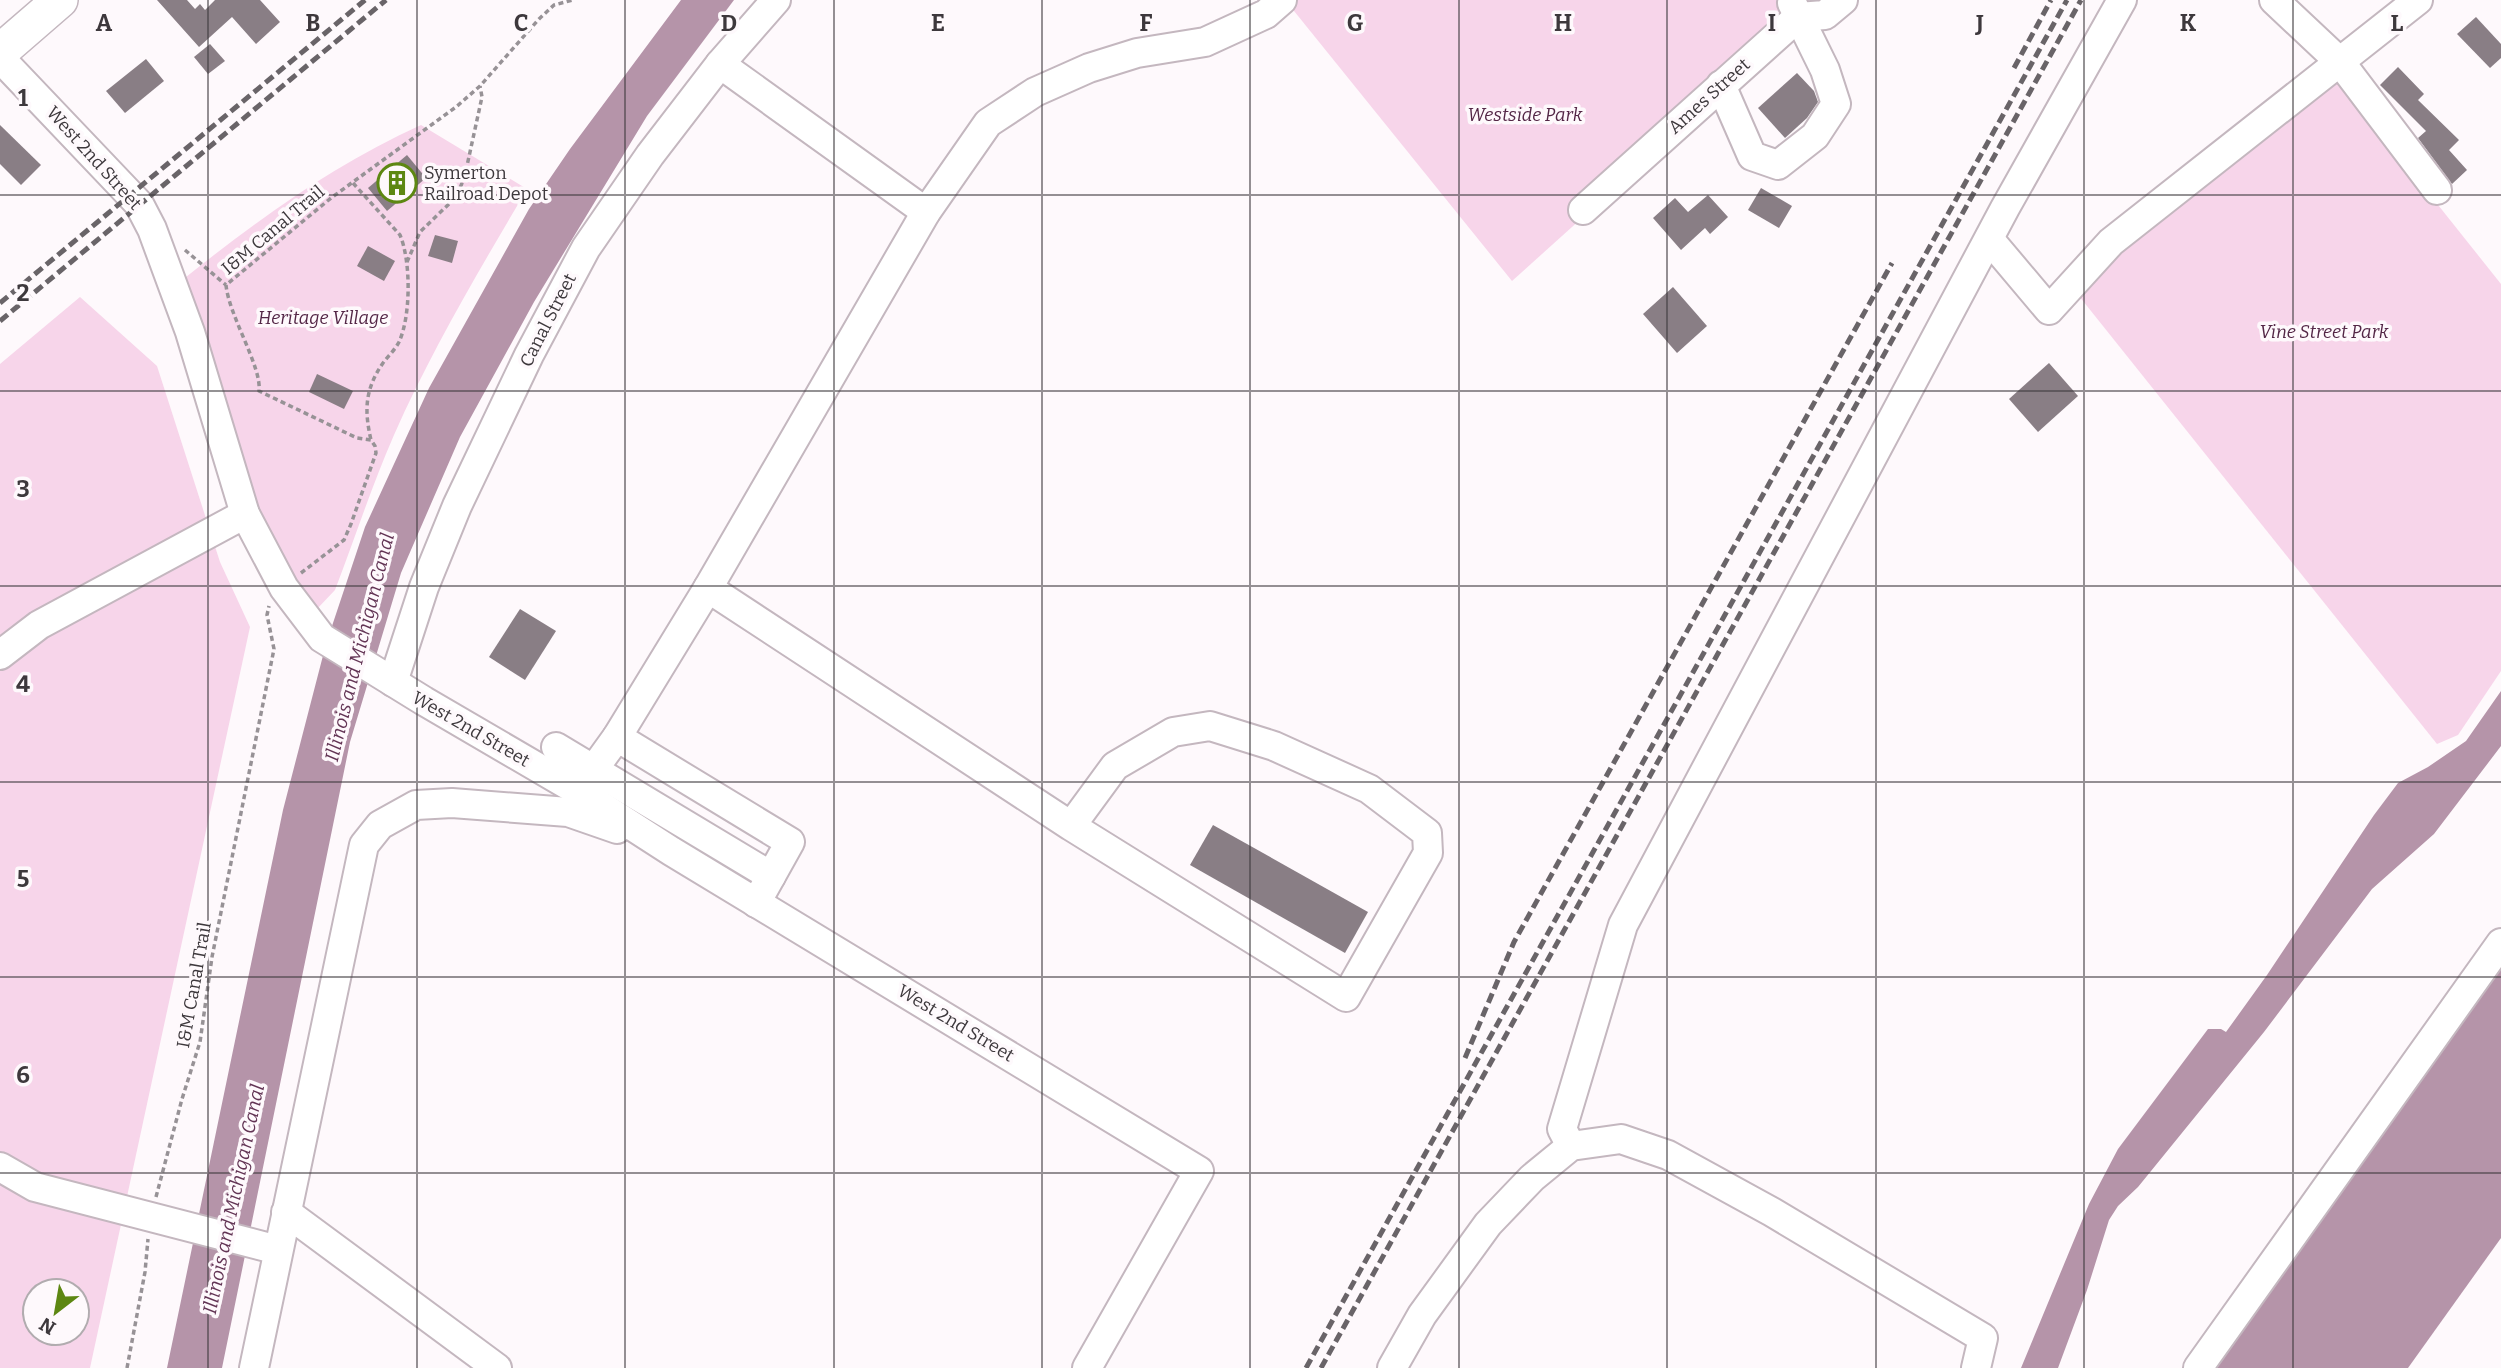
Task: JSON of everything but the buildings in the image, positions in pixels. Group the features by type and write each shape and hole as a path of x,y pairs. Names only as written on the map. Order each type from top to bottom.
{"main road":[{"path":"0,52 60,0"}],"street":[{"name":"Canal Street","path":"393,682 424,587 457,506 529,355 579,260 650,155 720,64 776,0"},
{"path":"586,780 617,737 708,588 926,212 988,123 1035,92 1089,68 1137,53 1205,42 1266,14 1282,0"},
{"name":"Ames Street","path":"1583,210 1721,85 1794,8 1825,15 1843,0"},
{"path":"1571,1146 1562,1129 1623,925 2005,208 2122,0"},
{"path":"2274,0 2341,62 2437,190"},
{"path":"1990,240 2049,310 2111,242 2417,0"},
{"path":"1721,85 1752,156 1778,165 1815,136 1836,104 1825,70 1794,8"},
{"name":"West 2nd Street","path":"0,58 139,204 152,229 190,332 245,513 284,587 322,638 393,682 586,780 671,851 1199,1171 1087,1368"},
{"path":"720,64 926,212"},
{"path":"0,655 39,625 245,513"},
{"path":"708,588 1071,826 1346,997 1428,853 1427,833 1369,789 1274,746 1210,726 1173,732 1115,766 1071,826"},
{"path":"617,737 790,842 756,903"},
{"path":"556,747 586,780 771,876"},
{"path":"254,1368 364,845 380,825 415,805 428,804 452,803 569,812 671,851"},
{"path":"2198,1368 2501,943"},
{"path":"1392,1368 1422,1315 1488,1224 1532,1178 1571,1146 1621,1139 1668,1155 1772,1212 1983,1338 1976,1368"},
{"path":"0,1167 35,1187 278,1250"},
{"path":"286,1212 496,1368"}],"path":[{"name":"I&M Canal Trail","path":"371,440 357,439 259,391 258,379 233,314 226,285 321,206 426,131 480,86 554,5 573,0"},
{"path":"406,265 419,232 459,191 482,97 480,86"},
{"path":"302,572 344,540 351,524 376,453 368,425 368,390 372,379 397,345 404,330 408,307 404,245 400,235 353,183"},
{"path":"184,250 226,285"},
{"name":"I&M Canal Trail","path":"127,1368 145,1272 150,1218 205,1017 212,957 274,649 267,615 270,605"}],"green space":[{"name":"Westside Park","path":"1297,0 1804,0 1812,11 1512,281 1290,6"},
{"name":"Vine Street Park","path":"2337,78 2501,284 2501,671 2458,735 2437,744 2075,291"},
{"name":"Heritage Village","path":"421,125 527,189 424,372 386,454 335,590 317,609 291,572 270,533 253,491 186,277 242,234 328,175"},
{"path":"80,297 157,366 220,562 250,627 90,1368 0,1368 0,364"}],"water":[{"name":"Illinois and Michigan Canal","path":"681,0 734,0 647,116 534,302 460,437 401,573 350,742 222,1368 167,1368 283,810 326,644 365,527 429,388 529,209 570,149"},
{"path":"2501,691 2501,746 2434,834 2372,889 2264,1032 2138,1187 2118,1206 2109,1220 2058,1368 2021,1368 2089,1204 2118,1149 2208,1029 2221,1029 2226,1032 2398,783 2428,767 2466,741"},
{"path":"2501,965 2501,1238 2408,1368 2213,1368"}],"railway":[{"path":"0,303 365,0"},
{"path":"0,321 386,0"},
{"path":"2014,68 2051,0"},
{"path":"1306,1368 2067,0"},
{"path":"1321,1368 2081,0"},
{"path":"1465,1058 1514,942 1892,263"}],"place":[{"name":"Symerton Railroad Depot","path":"397,183"}]}
